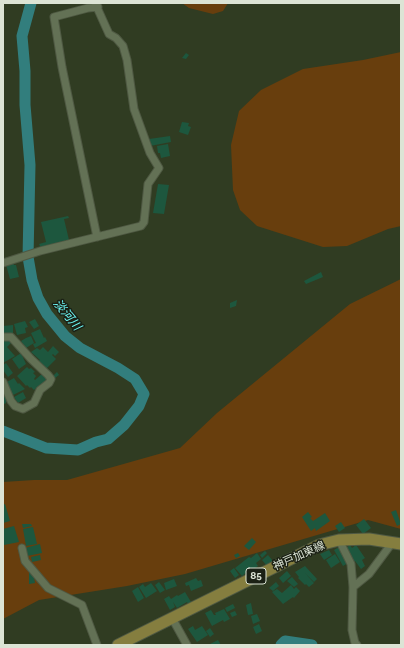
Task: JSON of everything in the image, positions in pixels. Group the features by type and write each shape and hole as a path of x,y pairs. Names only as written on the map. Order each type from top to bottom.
{"main road":[{"name":"神戸加東線","path":"118,645 313,548 339,540 369,540 397,544"}],"street":[{"path":"3,263 141,226 145,217 148,184 159,168 150,153 134,109 127,60 123,46 116,38 108,34 97,5 54,16 62,67 97,237"},
{"path":"3,337 11,337 31,359 48,374 51,379 49,383 40,390 34,403 23,409 15,406 11,401 3,382"},
{"path":"339,540 351,564 353,587 352,630 355,643 357,645"},
{"path":"353,587 369,574 397,544"},
{"path":"22,548 25,561 48,588 82,605 97,645"},
{"path":"172,618 187,645"}],"shaded area":[{"path":"182,3 228,3 223,11 213,14 189,8"},
{"path":"401,52 401,226 388,229 347,246 323,247 257,226 240,210 233,190 231,145 239,111 261,90 303,69 363,60"},
{"path":"401,279 401,529 368,520 185,574 127,586 39,600 3,619 3,482 67,480 180,448 217,413 350,304"}],"building":[{"path":"186,53 189,55 186,59 182,58"},
{"path":"182,122 189,123 188,126 191,127 188,135 179,132"},
{"path":"170,136 171,142 150,146 149,139"},
{"path":"168,144 170,156 161,158 160,153 158,153 157,146"},
{"path":"158,184 169,185 164,214 153,213"},
{"path":"68,216 69,218 64,219 69,240 41,248 39,244 46,242 41,222"},
{"path":"13,262 14,265 16,265 19,277 10,279 6,265"},
{"path":"321,272 323,277 306,284 304,281"},
{"path":"237,300 236,306 230,308 230,303"},
{"path":"35,319 39,326 34,329 29,322"},
{"path":"25,321 28,327 25,328 26,333 17,335 14,324"},
{"path":"13,325 13,333 3,334 3,326"},
{"path":"40,329 47,341 35,348 33,344 36,343 31,333"},
{"path":"31,336 34,343 26,348 21,341"},
{"path":"9,340 11,343 7,347 15,356 3,363 3,341"},
{"path":"53,346 59,352 55,356 53,354 52,355 56,359 46,369 38,361 40,360 31,352 37,348 40,350 43,347 48,352"},
{"path":"21,353 26,364 19,369 12,359"},
{"path":"6,363 13,373 8,377 3,370 3,365"},
{"path":"27,367 29,369 31,368 35,372 33,373 36,376 34,379 35,380 43,373 47,378 47,381 34,390 27,385 26,386 17,376"},
{"path":"57,372 59,375 55,378 53,376"},
{"path":"14,378 18,384 19,383 25,389 11,396 5,383"},
{"path":"3,390 7,401 5,404 3,403"},
{"path":"23,392 26,398 18,403 14,397"},
{"path":"5,504 10,521 3,523 3,505"},
{"path":"396,510 401,524 397,526 391,512"},
{"path":"308,512 313,521 325,513 330,521 316,531 315,528 311,531 302,517"},
{"path":"364,519 371,528 363,534 356,525"},
{"path":"341,522 345,528 339,532 335,526"},
{"path":"22,524 31,524 32,526 23,528"},
{"path":"14,526 19,542 4,545 3,529"},
{"path":"33,527 37,544 26,546 23,529"},
{"path":"252,538 256,542 249,550 244,546"},
{"path":"40,544 42,553 27,556 25,548"},
{"path":"350,545 352,548 356,545 365,558 362,560 365,566 361,569 355,561 353,562 345,549"},
{"path":"339,547 348,563 343,566 334,550"},
{"path":"329,550 332,555 324,560 320,554"},
{"path":"265,551 267,553 262,558 260,555"},
{"path":"238,553 240,556 236,558 234,555"},
{"path":"257,553 261,559 256,563 258,566 242,576 235,568 249,557 251,558"},
{"path":"335,554 340,562 331,568 326,560"},
{"path":"40,555 41,560 32,562 31,557"},
{"path":"268,555 273,561 267,566 262,560"},
{"path":"305,566 317,579 314,582 305,573 314,583 309,587 298,578 299,577 295,572"},
{"path":"234,568 239,575 235,578 230,571"},
{"path":"287,571 291,576 283,583 279,578"},
{"path":"29,572 33,572 35,583 29,584"},
{"path":"292,577 298,584 294,587 287,581"},
{"path":"196,578 198,581 201,580 203,586 191,591 189,585 186,586 185,583"},
{"path":"174,579 177,586 166,590 164,583"},
{"path":"159,582 165,590 160,593 155,585"},
{"path":"276,582 279,586 273,591 269,588"},
{"path":"151,583 157,591 146,598 139,587 143,584 145,587"},
{"path":"291,585 294,589 296,587 300,591 294,598 293,597 283,604 272,592 277,589 282,593"},
{"path":"138,587 144,598 138,602 132,591"},
{"path":"185,592 191,602 188,604 187,602 177,608 173,602 175,607 170,610 164,599 169,596 171,599"},
{"path":"251,603 253,614 248,615 246,605"},
{"path":"233,604 235,608 227,612 225,608"},
{"path":"224,609 230,619 224,622 223,620 212,626 205,613 211,610 214,615 216,615 215,613"},
{"path":"235,611 237,615 232,617 230,613"},
{"path":"257,614 260,621 253,624 251,616"},
{"path":"259,624 262,631 256,634 253,627"},
{"path":"193,626 195,630 202,626 208,635 197,642 188,629"},
{"path":"210,628 214,634 210,637 206,631"},
{"path":"218,640 221,645 208,645"}],"waterway":[{"name":"淡河川","path":"3,431 46,448 78,450 96,442 108,439 124,425 139,406 144,394 135,379 118,368 80,348 65,336 47,314 38,298 32,280 28,257 30,165 25,105 25,71 22,36 31,3"},
{"path":"281,645 285,641 312,645"}]}
